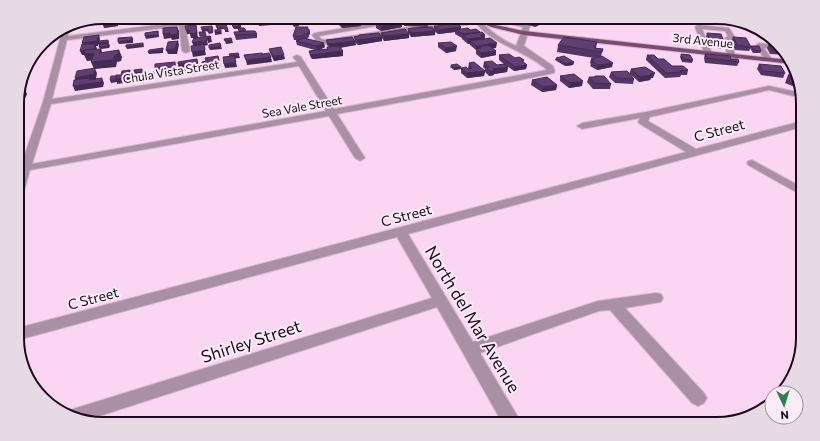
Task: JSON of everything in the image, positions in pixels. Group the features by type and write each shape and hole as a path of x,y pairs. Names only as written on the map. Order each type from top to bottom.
{"main road":[{"name":"3rd Avenue","path":"488,24 524,32 784,61"}],"street":[{"path":"64,38 182,24 186,51"},
{"path":"376,24 315,35 319,40 325,42 401,30 455,24 462,30"},
{"name":"Sea Vale Street","path":"26,168 538,75 551,71 550,68 525,52 512,47 483,29 479,24"},
{"path":"514,24 526,26 520,45 525,52"},
{"path":"708,53 698,27 727,29 732,37 726,39 731,56"},
{"path":"24,174 47,102 65,34"},
{"path":"755,37 768,60"},
{"path":"759,45 773,47"},
{"name":"Chula Vista Street","path":"47,102 298,60 331,112"},
{"path":"582,126 646,115 769,88 795,93"},
{"path":"331,112 360,158"},
{"path":"646,115 643,122 694,152"},
{"name":"C Street","path":"24,332 401,233 694,152 796,126"},
{"path":"752,163 796,187"},
{"name":"North del Mar Avenue","path":"401,233 509,417"},
{"path":"469,350 598,306 656,298"},
{"name":"Shirley Street","path":"82,414 440,301"},
{"path":"613,304 698,398"}],"building":[{"path":"226,24 228,30 225,30 224,27 217,28 216,25"},
{"path":"232,24 240,24 241,26 233,27"},
{"path":"378,24 395,24 381,26"},
{"path":"458,24 461,27 438,30 434,26 439,26 438,25"},
{"path":"196,25 197,33 190,34 189,30 186,30 185,26"},
{"path":"212,26 213,31 208,32 208,29 202,30 201,27"},
{"path":"177,27 178,34 163,34 163,28"},
{"path":"296,27 308,27 308,34 304,34 304,36 293,36"},
{"path":"432,27 435,31 411,33 408,29 412,28"},
{"path":"238,28 244,28 246,30 239,31"},
{"path":"468,28 470,30 476,29 480,32 464,34 455,30"},
{"path":"405,29 409,34 384,36 381,33"},
{"path":"215,30 221,30 221,32 215,32"},
{"path":"158,31 158,35 145,36 145,33"},
{"path":"255,31 257,34 235,35 234,32"},
{"path":"199,32 205,32 206,36 200,36"},
{"path":"482,32 485,35 480,35 483,37 468,39 463,35"},
{"path":"379,33 382,37 357,40 354,37 359,35"},
{"path":"707,33 721,34 725,44 710,43"},
{"path":"99,35 97,41 82,43 84,37"},
{"path":"210,36 211,38 207,38 207,41 192,42 194,38"},
{"path":"132,37 132,40 118,42 118,38"},
{"path":"352,37 355,41 329,44 326,40"},
{"path":"564,37 597,42 594,48 603,49 602,52 558,45"},
{"path":"733,37 746,38 751,47 737,45"},
{"path":"231,38 232,40 225,41 224,39"},
{"path":"304,38 324,43 316,46 296,41"},
{"path":"490,38 497,43 476,46 470,41"},
{"path":"108,40 108,42 99,43 99,41"},
{"path":"178,41 175,49 166,50 168,42"},
{"path":"451,42 457,46 446,48 438,43"},
{"path":"143,43 143,45 126,47 126,45"},
{"path":"220,43 221,46 209,48 209,45"},
{"path":"82,44 95,44 94,49 80,51"},
{"path":"100,44 109,44 108,46 99,47"},
{"path":"204,44 205,50 192,52 191,46"},
{"path":"769,44 776,50 772,50"},
{"path":"489,45 496,51 481,53 476,49 481,48 478,47"},
{"path":"339,46 343,51 311,55 309,51 328,49 327,47"},
{"path":"751,46 759,46 761,51 754,50"},
{"path":"281,47 284,55 273,56 269,49"},
{"path":"163,48 163,50 148,52 149,50"},
{"path":"101,49 99,53 119,50 118,54 115,55 113,60 91,62 94,53 84,54 86,50"},
{"path":"238,53 239,55 230,56 229,54"},
{"path":"269,53 271,57 246,60 244,55"},
{"path":"509,54 515,58 519,57 524,60 521,60 527,65 515,67 499,55"},
{"path":"681,54 690,55 693,60 683,59"},
{"path":"705,54 730,56 731,59 738,59 739,62 707,58"},
{"path":"647,55 654,55 658,59 664,59 672,66 683,66 688,70 666,73"},
{"path":"218,56 220,64 203,67 202,62 206,61 205,58"},
{"path":"234,56 236,62 224,64 223,57"},
{"path":"564,56 574,62 566,64 556,58"},
{"path":"602,56 613,63 598,65 591,61 594,61 591,59"},
{"path":"197,59 198,68 185,70 184,63 178,64 178,62"},
{"path":"492,61 497,65 504,64 508,67 493,69 495,71 490,71 485,67 489,67 484,62"},
{"path":"175,62 175,70 163,72 163,67 155,68 155,64"},
{"path":"474,62 485,71 467,73 461,68 472,68 469,63"},
{"path":"457,64 461,67 454,68 451,65"},
{"path":"759,64 781,66 785,73 763,71"},
{"path":"645,67 655,73 640,77 631,69"},
{"path":"95,68 94,74 75,78 77,71"},
{"path":"142,69 142,72 134,73 134,70"},
{"path":"130,70 129,77 116,79 116,75 121,75 122,71"},
{"path":"627,71 634,79 616,78 611,72"},
{"path":"154,72 152,77 140,78 141,74"},
{"path":"574,74 583,81 570,83 560,76"},
{"path":"111,76 116,76 116,80 110,80"},
{"path":"604,76 611,84 594,83 589,77"},
{"path":"547,77 557,85 543,87 532,80"},
{"path":"90,78 89,80 102,78 101,82 73,86 74,80"}]}
